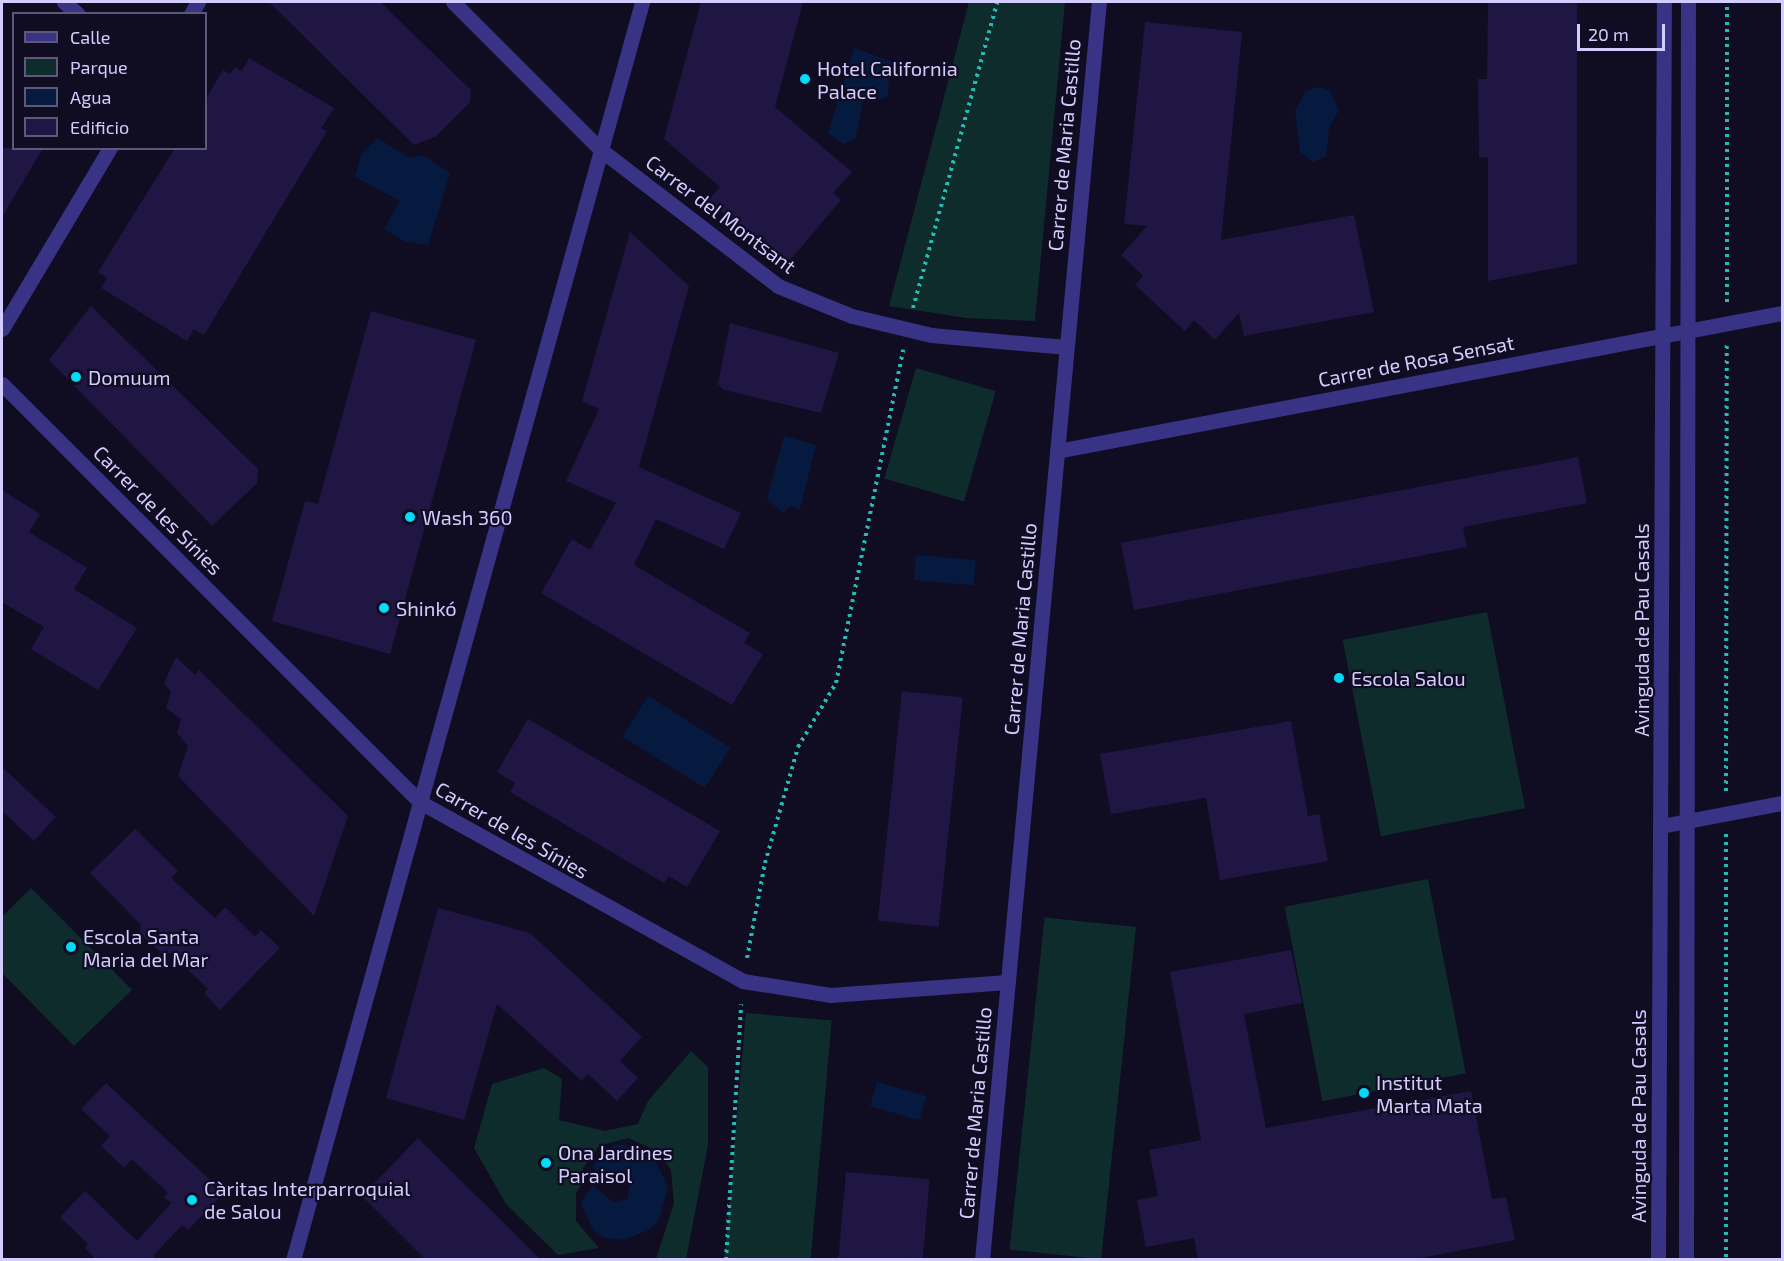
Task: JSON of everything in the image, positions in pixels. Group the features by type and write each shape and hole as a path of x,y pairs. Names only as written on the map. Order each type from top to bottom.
{"street":[{"path":"64,2 76,12"},
{"name":"Carrer del Montsant","path":"453,2 601,150 778,286 852,316 907,329 1066,348"},
{"path":"293,1260 642,2"},
{"name":"Carrer de Maria Castillo","path":"982,1260 1099,2"},
{"name":"Avinguda de Pau Casals","path":"1658,1260 1664,2"},
{"path":"1686,1260 1688,2"},
{"path":"2,329 109,150"},
{"name":"Carrer de Rosa Sensat","path":"1057,451 1782,313"},
{"name":"Carrer de les Sínies","path":"2,384 420,802 743,981 830,995 1008,981"},
{"path":"1661,826 1782,803"}],"path":[{"path":"726,1260 734,1072 743,981 765,863 798,747 836,683 907,329 997,2"},
{"path":"1726,1260 1727,2"}],"green space":[{"path":"969,2 1065,2 1035,321 966,318 889,306"},
{"path":"916,368 996,391 964,501 884,479"},
{"path":"1487,612 1525,808 1381,836 1343,640"},
{"path":"1428,879 1466,1073 1322,1101 1285,907"},
{"path":"31,888 132,990 74,1046 2,973 2,917"},
{"path":"1045,917 1136,927 1101,1259 1010,1250"},
{"path":"746,1013 832,1020 811,1260 725,1258"},
{"path":"691,1051 708,1067 708,1145 686,1259 656,1259 674,1203 671,1170 657,1151 628,1138 599,1146 583,1168 584,1180 576,1193 576,1221 599,1248 558,1255 506,1204 474,1148 492,1084 544,1068 562,1079 559,1120 605,1131 638,1124 648,1101"}],"water":[{"path":"854,48 896,63 889,75 888,96 874,102 864,97 855,139 843,144 828,133"},
{"path":"1319,87 1330,91 1339,110 1329,128 1326,157 1313,162 1300,152 1295,111 1306,91"},
{"path":"378,138 409,158 423,155 450,173 428,245 404,241 384,229 400,201 355,177 361,154"},
{"path":"784,436 816,445 800,509 791,506 783,513 767,499"},
{"path":"916,555 976,560 974,585 914,580"},
{"path":"648,696 730,747 705,788 623,737"},
{"path":"877,1082 926,1096 919,1120 870,1106"},
{"path":"615,1144 640,1147 654,1158 668,1187 659,1219 649,1230 623,1240 603,1237 593,1229 581,1204 592,1185 613,1202 627,1199 629,1186 592,1168 600,1154"}],"building":[{"path":"269,2 380,2 471,90 470,102 435,137 414,145"},
{"name":"Hotel California Palace","path":"701,2 803,2 775,107 852,172 833,193 841,200 785,266 708,200 720,187 664,139"},
{"path":"1488,2 1577,2 1577,264 1488,281 1488,157 1479,158 1478,79 1487,79"},
{"path":"1145,22 1242,32 1221,240 1354,215 1374,312 1244,336 1239,313 1215,340 1194,320 1185,331 1135,285 1143,276 1121,255 1147,226 1124,224"},
{"path":"249,58 334,108 321,128 327,131 204,335 194,329 187,341 101,288 107,278 98,272 174,150 207,150 207,97 223,70 230,74 235,67 242,71"},
{"path":"2,148 42,150 2,217"},
{"path":"630,232 689,286 639,467 741,513 724,549 656,519 634,565 750,633 744,643 763,654 732,705 541,593 572,539 590,550 616,503 566,481 599,409 582,401"},
{"path":"91,306 258,469 257,483 212,526 49,360"},
{"path":"371,311 476,340 390,654 272,621 305,501 318,504"},
{"path":"730,323 839,353 821,413 724,390 718,384"},
{"path":"1578,457 1587,503 1463,527 1467,547 1134,610 1121,543"},
{"path":"2,490 40,514 29,532 87,568 74,589 137,628 98,690 31,649 44,627 2,602"},
{"path":"176,657 195,675 199,670 348,816 314,916 178,776 188,746 177,733 181,719 166,708 171,692 164,683"},
{"path":"902,691 963,697 939,927 878,921"},
{"path":"528,719 720,831 687,887 669,876 664,883 510,792 515,783 497,772"},
{"path":"1291,721 1308,816 1319,814 1328,861 1220,880 1206,798 1111,814 1100,754"},
{"path":"2,767 56,817 34,841 2,811"},
{"path":"135,829 178,871 171,878 215,918 225,907 255,937 261,930 280,948 220,1010 204,993 208,989 171,953 163,955 140,933 141,925 90,873"},
{"path":"438,908 530,933 642,1037 620,1061 638,1078 617,1101 588,1074 582,1081 497,1004 464,1120 386,1098"},
{"path":"1291,950 1302,1003 1244,1014 1266,1128 1471,1091 1492,1199 1506,1197 1515,1240 1410,1260 1198,1260 1194,1238 1146,1247 1137,1200 1158,1196 1149,1150 1201,1140 1170,972"},
{"path":"106,1083 224,1193 188,1230 182,1225 153,1256 157,1260 96,1260 85,1248 88,1244 60,1217 85,1191 137,1241 171,1203 164,1197 168,1193 132,1159 124,1168 101,1146 110,1136 81,1109"},
{"path":"418,1138 541,1260 426,1260 362,1196"},
{"path":"846,1172 930,1179 923,1260 838,1260"}],"place":[{"name":"Hotel California Palace","path":"805,79"},
{"name":"Domuum","path":"76,377"},
{"name":"Wash 360","path":"410,517"},
{"name":"Shinkó","path":"384,608"},
{"name":"Escola Salou","path":"1339,678"},
{"name":"Escola Santa Maria del Mar","path":"71,947"},
{"name":"Institut Marta Mata","path":"1364,1093"},
{"name":"Ona Jardines Paraisol","path":"546,1163"},
{"name":"Càritas Interparroquial de Salou","path":"192,1200"}]}
